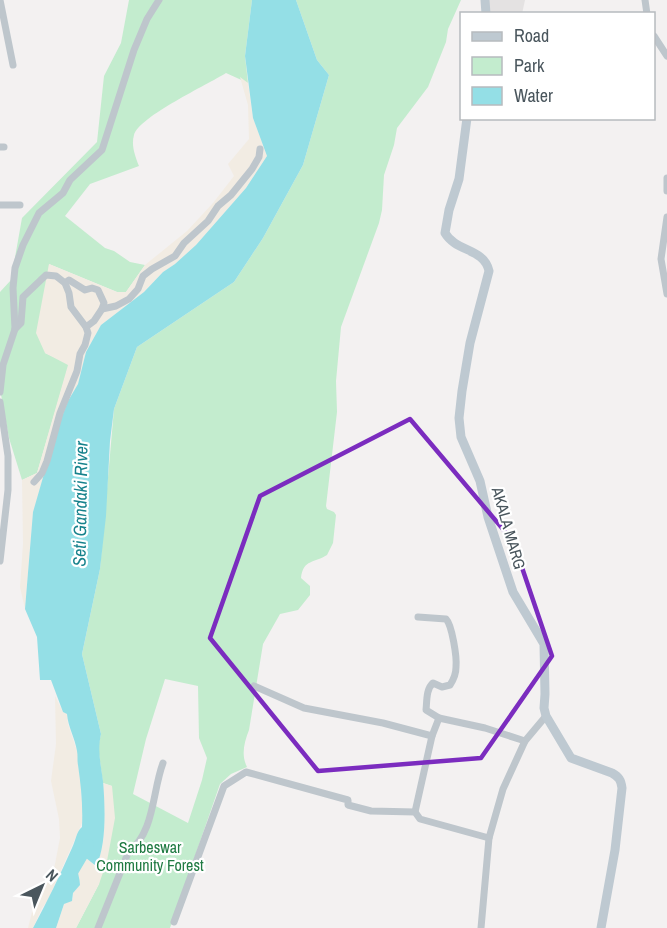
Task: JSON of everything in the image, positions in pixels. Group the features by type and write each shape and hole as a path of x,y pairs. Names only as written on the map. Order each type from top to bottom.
{"main road":[{"name":"AKALA MARG","path":"466,120 459,179 449,210 445,233 453,243 482,258 489,271 470,343 459,426 461,437 480,482 488,517 509,582 517,601 538,631 544,644 546,716"},
{"path":"546,716 571,758 612,773 621,781 615,850 601,928"}],"street":[{"path":"0,0 13,64"},
{"path":"0,392 3,365 15,329 13,288 15,268 23,244 39,213 63,193 70,180 102,150 134,50 147,19 159,0"},
{"path":"655,38 667,56"},
{"path":"102,309 116,306 129,299 138,289 143,276 176,256 184,243 208,221 218,206 231,195 252,169 259,157 260,149"},
{"path":"667,178 667,191"},
{"path":"0,205 20,205"},
{"path":"667,217 661,259 667,294"},
{"path":"15,329 21,323 23,297 46,275 56,276 65,283 71,307 88,333 80,354 77,371 60,413 47,461 42,473 34,482"},
{"path":"65,283 69,280 85,290 92,288 98,290 104,303 94,321 86,327"},
{"path":"0,402 8,456 8,490 0,561"},
{"path":"418,617 446,619 451,629 456,660 454,678 450,685 442,687 433,683 429,687 426,710 439,718 485,728 525,741"},
{"path":"254,686 304,708 383,723 432,736"},
{"path":"481,928 489,838 503,789 525,741 546,716"},
{"path":"439,718 432,736 415,812 420,819 489,838"},
{"path":"98,928 128,853 135,848 148,823 163,763"},
{"path":"174,922 224,786 246,772 348,800 348,805 372,811 415,812"}],"highlighted area":[{"path":"410,419 513,541 552,656 481,758 318,771 210,638 260,496"}],"shaded area":[{"path":"487,0 525,0 522,12 487,12"}],"green space":[{"path":"129,0 252,0 245,56 248,83 226,73 148,119 139,127 133,139 139,166 90,184 65,216 105,248 130,262 145,265 126,292 117,292 49,264 45,353 69,364 37,473 22,480 9,438 0,389 0,292 11,280 22,218 97,142 104,76 121,43"},
{"name":"Sarbeswar Community Forest","path":"296,0 461,0 448,29 446,42 428,87 397,128 384,175 379,223 341,327 336,381 337,412 326,506 336,515 333,543 327,555 307,564 302,572 301,578 310,586 310,595 298,610 280,614 263,644 244,749 247,767 231,774 220,784 170,928 76,928 99,884 112,786 103,783 98,747 101,734 82,654 100,569 114,409 137,347 234,282 263,238 303,165 329,75 317,60","holes":["165,679 198,686 199,738 207,758 188,823 133,794 146,739"]}],"sand":[{"path":"240,77 248,83 253,118 267,156 246,188 196,245 163,272 144,292 101,325 86,352 78,384 68,401 33,512 25,609 20,587 23,544 22,480 37,473 68,365 45,353 36,333 49,264 117,292 126,292 145,265 187,231 234,176 228,164 249,139 248,105"},
{"path":"55,696 63,712 67,714 78,754 82,783 81,796 84,805 82,823 48,900 33,928 28,928 33,908 54,869 60,838 59,819 51,781 56,744"},
{"path":"103,783 112,786 115,818 107,861 99,884 76,928 56,928 64,904 73,899 73,893 80,885 77,865 82,859 87,858 95,866 102,849 104,838"}],"water":[{"path":"252,0 296,0 317,60 329,75 303,165 263,238 234,282 137,347 114,409 100,569 82,654 101,734 99,752 105,813 104,836 100,858 96,866 86,858 78,862 80,885 73,893 72,901 64,904 56,928 33,928 82,827 82,796 76,746 67,714 63,712 51,680 40,680 37,637 25,609 33,512 57,429 68,401 78,384 86,352 101,325 144,292 163,272 196,245 246,188 267,156 253,118 245,56"}],"waterway":[{"name":"Seti Gandaki River","path":"68,879 88,845"}]}
